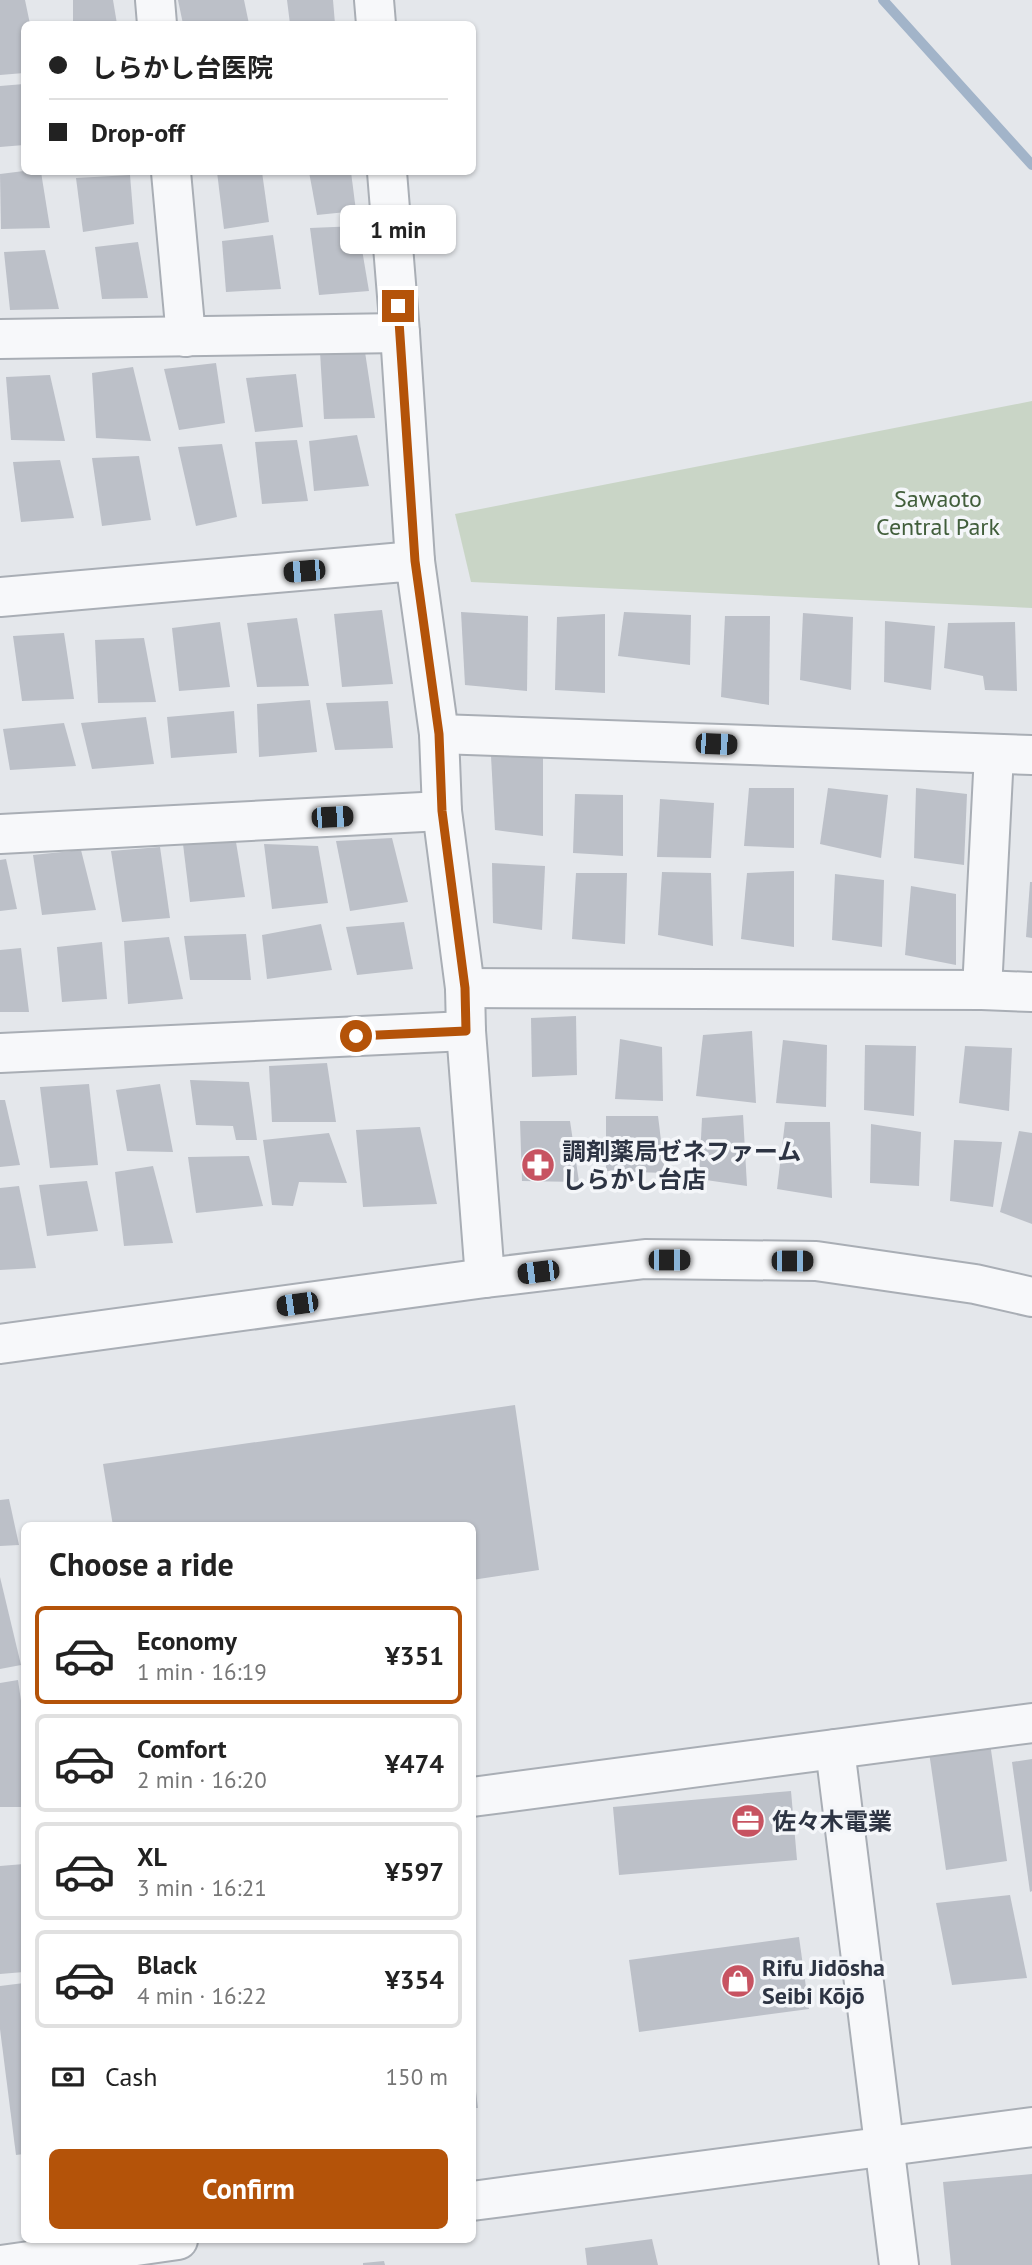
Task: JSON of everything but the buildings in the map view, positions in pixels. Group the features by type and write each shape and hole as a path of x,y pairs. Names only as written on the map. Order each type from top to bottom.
{"street":[{"path":"155,0 157,21"},
{"path":"374,0 376,21"},
{"path":"171,175 187,337"},
{"path":"387,175 415,561 439,734 442,811 465,988 485,1278"},
{"path":"0,339 400,333"},
{"path":"0,597 415,561"},
{"path":"439,734 1032,755"},
{"path":"982,990 994,754"},
{"path":"0,834 442,811"},
{"path":"465,988 1032,992"},
{"path":"0,1053 466,1031"},
{"path":"0,1344 645,1259 816,1261 975,1284 1032,1297"},
{"path":"476,1796 1032,1723"},
{"path":"835,1749 898,2265"},
{"path":"476,2200 1032,2127"},
{"path":"2,2265 167,2247"}],"green space":[{"name":"Sawaoto Central Park","path":"1032,401 1032,608 471,582 455,514"}],"waterway":[{"path":"883,0 1032,165"}],"place":[{"name":"調剤薬局ゼネファーム しらかし台店","path":"538,1165"},
{"name":"佐々木電業","path":"748,1821"},
{"name":"Rifu Jidōsha Seibi Kōjō","path":"738,1981"}],"route":[{"path":"356,1036 466,1031 465,988 442,811 439,734 415,561 398,306"}]}
